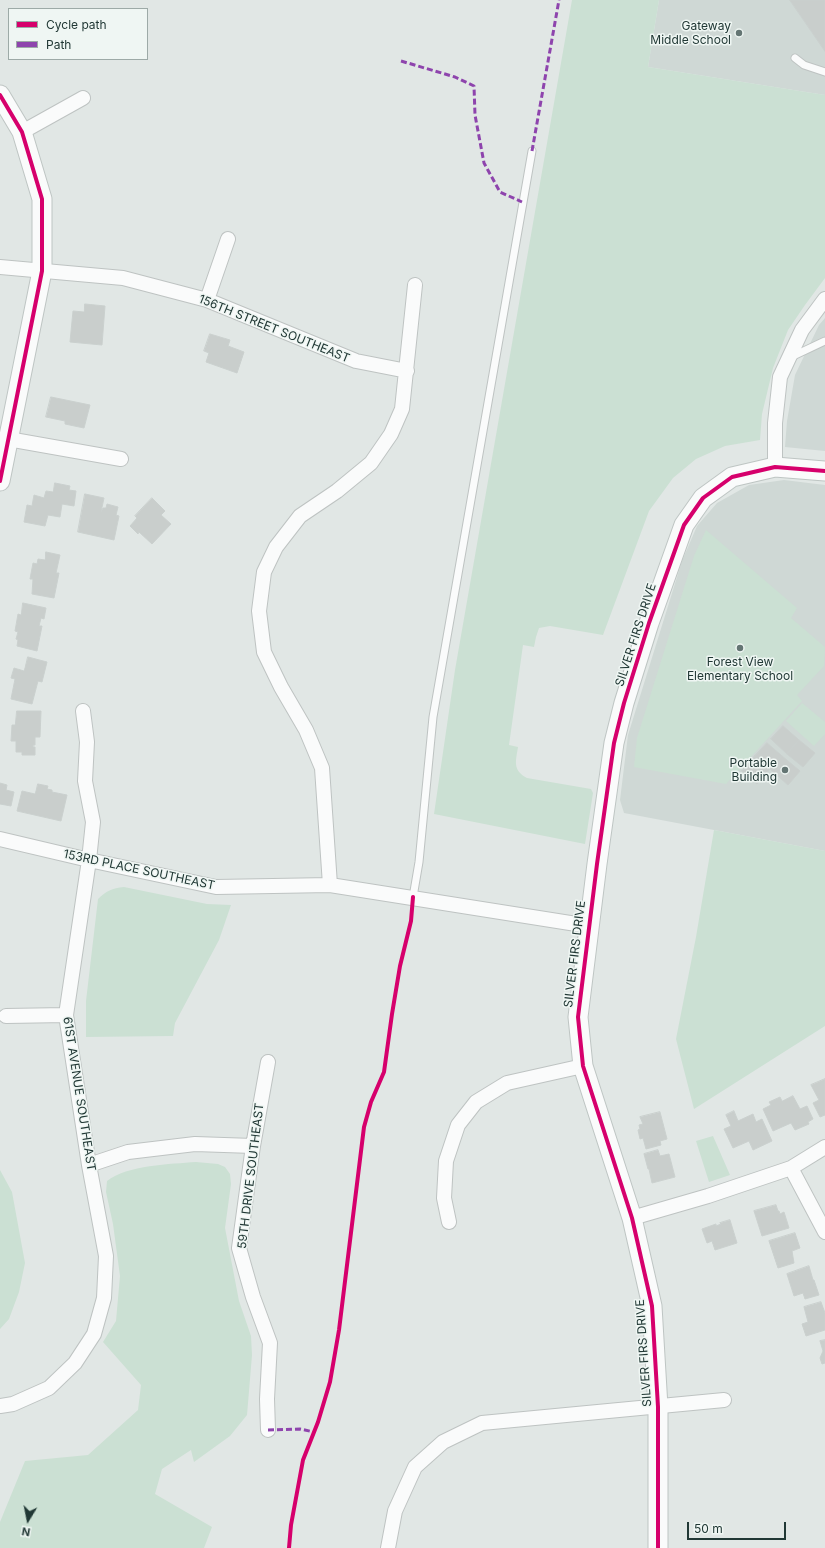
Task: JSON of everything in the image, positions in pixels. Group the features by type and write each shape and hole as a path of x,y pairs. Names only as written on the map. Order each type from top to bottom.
{"street":[{"path":"0,95 22,132 42,199 42,270 0,481"},
{"path":"22,132 83,98"},
{"path":"207,300 228,239"},
{"name":"156TH STREET SOUTHEAST","path":"0,267 123,278 207,300 356,361 407,372"},
{"path":"330,885 322,768 306,730 281,687 264,652 259,612 264,572 276,547 300,516 337,491 371,462 391,434 402,409 415,285"},
{"path":"825,299 802,330 780,377 775,422 775,467 825,471"},
{"path":"8,439 121,459"},
{"name":"SILVER FIRS DRIVE","path":"658,1548 658,1407 652,1306 632,1218 582,1066 578,1017 614,743 624,703 647,630 684,525 703,498 732,478 775,467"},
{"name":"61ST AVENUE SOUTHEAST","path":"0,1406 13,1404 49,1388 75,1363 94,1334 104,1298 106,1256 89,1164 66,1015 89,860 93,822 85,781 87,742 83,711"},
{"name":"153RD PLACE SOUTHEAST","path":"0,839 216,887 330,885 589,926"},
{"path":"6,1016 66,1015"},
{"name":"59TH DRIVE SOUTHEAST","path":"268,1062 253,1146 239,1248 253,1297 270,1342 267,1399 268,1430"},
{"path":"449,1222 444,1198 446,1161 458,1125 476,1102 507,1083 582,1066"},
{"path":"89,1164 128,1152 195,1144 253,1146"},
{"path":"632,1218 708,1196 791,1168 825,1147"},
{"path":"791,1168 825,1232"},
{"path":"388,1548 395,1511 415,1467 443,1442 482,1423 724,1400"}],"lane":[{"path":"795,58 804,65 825,72"},
{"path":"413,897 419,862 433,717 532,151"},
{"path":"789,357 825,341"}],"shaded area":[{"name":"Gateway Middle School","path":"659,0 825,0 825,95 648,67"},
{"path":"825,318 825,451 785,447 787,421 795,375 819,325"},
{"name":"Forest View Elementary School","path":"784,480 825,485 825,851 624,813 620,800 628,735 682,561 697,526 717,503 749,485"}],"green space":[{"path":"572,0 659,0 648,67 825,95 825,278 788,330 773,368 762,414 760,440 725,446 696,459 673,478 649,511 603,635 550,626 539,628 534,647 523,645 509,745 518,747 516,765 519,772 527,778 591,789 593,793 585,844 434,814 455,670"},
{"path":"706,530 797,608 791,618 825,647 824,666 797,695 802,701 726,784 634,767 637,738 694,556"},
{"path":"802,703 825,722 825,734 814,746 786,721"},
{"path":"714,830 825,851 825,1026 694,1109 676,1039 696,937"},
{"path":"124,887 207,904 231,905 219,940 175,1023 173,1036 86,1037 86,1001 98,899 110,890"},
{"path":"713,1136 730,1175 709,1182 696,1141"},
{"path":"196,1162 218,1164 225,1167 230,1174 231,1184 225,1228 239,1301 251,1336 252,1355 247,1415 230,1436 194,1462 191,1450 162,1469 155,1494 212,1527 204,1548 0,1548 0,1522 25,1461 88,1455 138,1410 141,1385 103,1342 116,1321 120,1276 113,1224 106,1192 107,1181 137,1168"},
{"path":"0,1170 12,1192 25,1263 19,1292 9,1319 0,1329"}],"building":[{"path":"790,0 825,0 825,51"},
{"path":"85,304 105,306 102,345 70,342 73,311 84,312"},
{"path":"210,334 230,340 228,346 244,352 237,373 206,362 209,353 204,351"},
{"path":"51,397 90,405 84,428 65,424 65,421 46,417"},
{"path":"55,483 70,486 69,490 76,491 74,506 62,504 60,517 48,515 45,526 24,522 27,505 32,506 34,495 44,498 46,491 53,492"},
{"path":"85,494 104,498 101,512 103,508 106,508 107,504 118,507 116,515 119,516 114,540 78,532"},
{"path":"152,498 165,511 161,515 171,524 152,544 130,526 137,518 135,516"},
{"path":"46,552 60,555 56,573 59,573 54,598 32,594 33,579 30,579 33,563 37,564 38,559 45,560"},
{"path":"23,603 46,608 44,619 41,618 39,626 42,626 37,651 17,646 18,640 16,639 18,632 15,631 18,614 21,615"},
{"path":"28,657 47,662 42,682 38,681 32,704 11,699 15,679 11,678 14,668 24,671"},
{"path":"17,711 41,711 40,737 35,737 35,745 33,745 33,747 35,747 35,755 22,755 22,752 16,752 16,741 11,741 12,725 15,725"},
{"name":"Portable Building","path":"783,726 799,740 787,754 771,739"},
{"name":"Portable Building","path":"799,740 815,753 803,767 787,754"},
{"name":"Portable Building","path":"767,743 782,756 770,769 755,756"},
{"name":"Portable Building","path":"755,756 770,769 757,784 742,771"},
{"name":"Portable Building","path":"782,756 800,771 788,785 770,769"},
{"path":"0,783 7,785 6,790 14,792 11,806 0,804"},
{"path":"38,784 48,786 47,789 52,790 52,792 67,795 61,821 17,811 22,791 35,794"},
{"path":"825,1079 825,1115 820,1117 813,1103 819,1100 811,1085"},
{"path":"793,1096 800,1109 807,1106 813,1119 808,1122 809,1124 795,1130 791,1123 773,1131 763,1109 771,1105 769,1102 780,1097 782,1101"},
{"path":"734,1111 738,1121 753,1114 756,1122 762,1119 772,1141 753,1150 749,1141 733,1148 724,1129 731,1126 726,1115"},
{"path":"660,1112 667,1139 660,1141 661,1145 646,1149 643,1138 640,1139 638,1130 640,1129 639,1125 643,1124 640,1117"},
{"path":"658,1150 660,1156 669,1154 675,1177 652,1183 644,1154"},
{"path":"776,1205 780,1214 784,1212 789,1228 762,1236 754,1211"},
{"path":"730,1220 737,1243 715,1250 712,1241 707,1243 702,1229 716,1224 716,1226"},
{"path":"795,1233 800,1248 792,1251 794,1263 778,1268 769,1241"},
{"path":"809,1266 819,1295 805,1299 803,1293 794,1296 787,1274"},
{"path":"821,1302 825,1313 825,1330 806,1336 802,1324 808,1322 804,1307"},
{"path":"825,1340 825,1363 822,1364 820,1358 823,1351 820,1341"}],"marked path":[{"path":"532,151 559,0"},
{"path":"401,61 455,77 474,86 475,115 484,163 500,192 522,202"},
{"path":"268,1430 300,1429 314,1432"}],"cycle path":[{"path":"0,95 22,132 42,199 42,271 0,481"},
{"path":"658,1548 658,1407 652,1306 632,1218 583,1066 578,1017 614,743 624,703 649,623 684,525 703,498 732,477 775,467 825,471"},
{"path":"289,1548 291,1525 303,1460 318,1422 330,1382 339,1330 364,1127 371,1102 384,1072 400,966 411,921 413,897"}],"place":[{"name":"Gateway Middle School","path":"739,33"},
{"name":"Forest View Elementary School","path":"740,648"},
{"name":"Portable Building","path":"785,770"}]}
